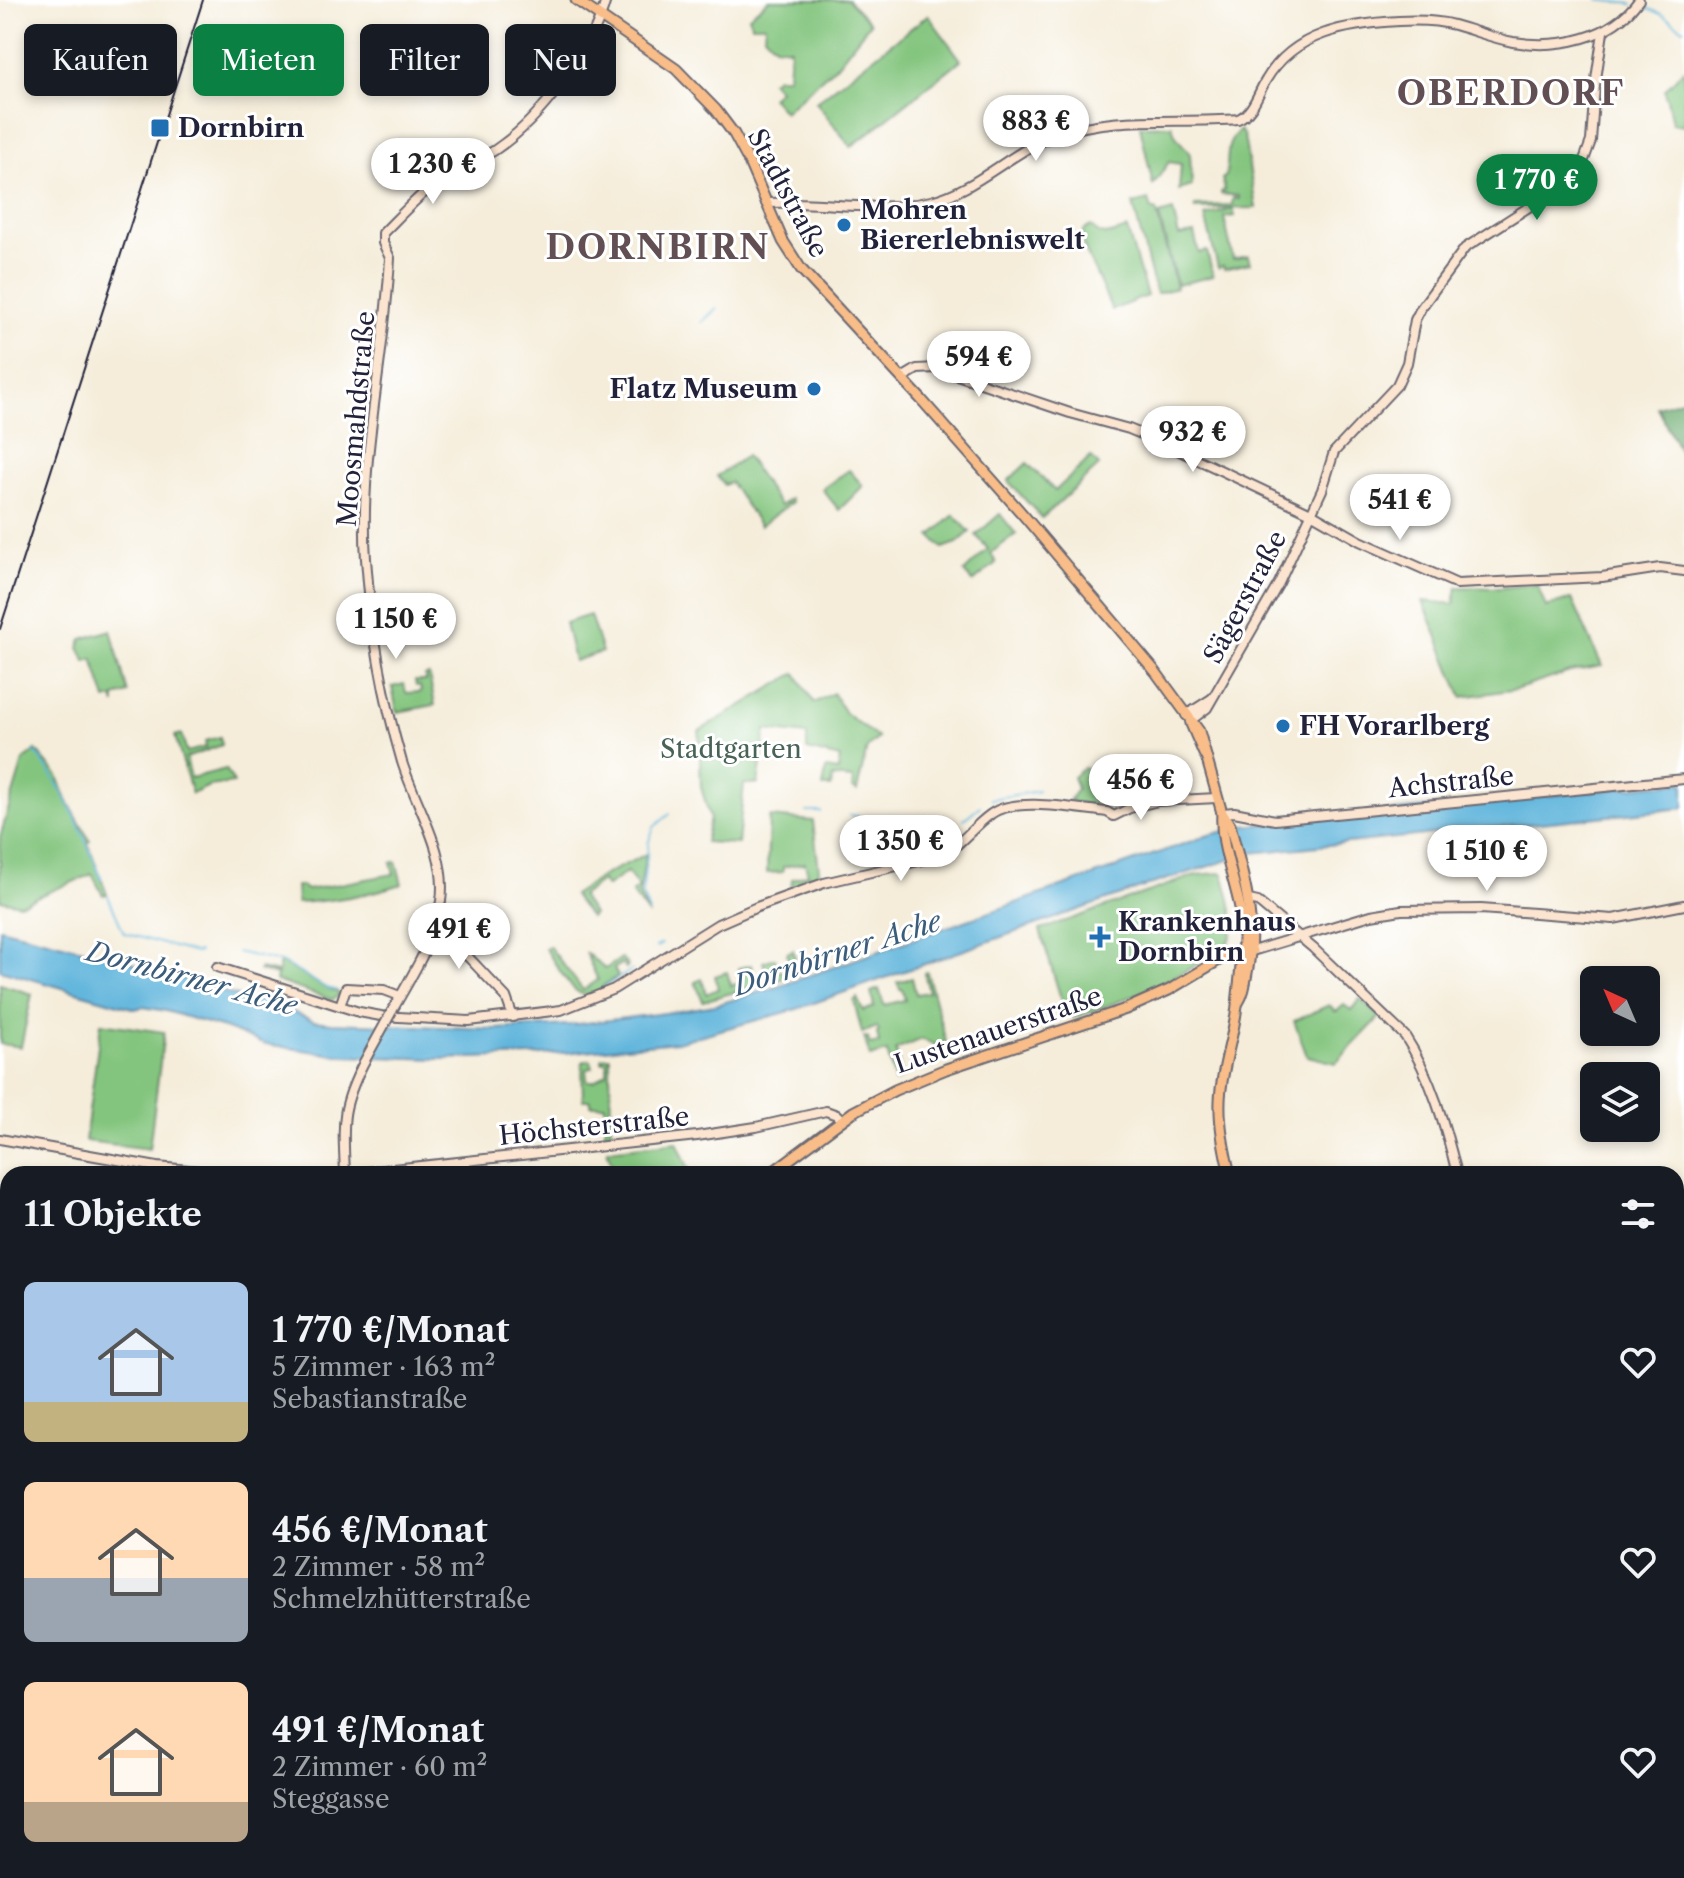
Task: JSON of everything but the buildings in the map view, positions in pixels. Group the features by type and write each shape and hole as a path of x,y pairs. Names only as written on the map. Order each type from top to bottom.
{"main road":[{"name":"Stadtstraße","path":"576,0 676,69 705,97 734,134 756,176 787,250 801,269 904,380 1114,622 1188,718 1208,762 1235,863"},
{"path":"1228,1166 1221,1127 1220,1098 1225,1057 1238,1003 1243,995 1249,900 1235,863"},
{"path":"1235,863 1245,954 1236,994 1238,1003"},
{"name":"Lustenauerstraße","path":"781,1166 842,1120 907,1084 1126,1009 1169,990 1231,953 1245,954"}],"street":[{"path":"600,17 606,0"},
{"path":"766,203 862,208 917,204 961,190 1043,140 1070,131 1110,123 1243,117 1276,64 1290,50 1317,35 1345,27 1397,21 1432,21 1531,44 1578,39 1603,32 1619,23 1636,4"},
{"name":"Moosmahdstraße","path":"346,1166 345,1106 364,1062 436,923 442,890 439,864 401,758 376,644 366,563 366,480 390,258 383,243 383,233 434,185 490,152 525,126 558,88 600,17"},
{"name":"Sägerstraße","path":"1188,718 1204,711 1279,583 1322,490 1334,452 1397,385 1407,363 1415,320 1460,253 1560,187 1581,168 1591,141 1603,32"},
{"path":"904,380 911,372 936,368 1070,413 1129,429 1311,513 1360,541 1457,584 1602,577 1660,568 1684,571"},
{"name":"Achstraße","path":"1222,813 1234,812 1275,820 1684,779"},
{"path":"217,967 366,1014 469,1021 561,1010 614,989 718,924 783,896 854,875 911,865 944,855 960,845 990,814 1018,805 1102,812 1114,816 1130,808 1158,801 1217,798"},
{"path":"1249,900 1255,901 1301,938 1405,1036 1415,1051 1434,1097 1455,1166"},
{"path":"1245,954 1371,915 1401,910 1491,909 1613,919 1684,905"},
{"path":"436,923 506,997 513,1017"},
{"path":"340,1006 346,988 384,990 400,996"},
{"name":"Höchsterstraße","path":"420,1166 697,1136 826,1111 842,1120"},
{"path":"0,1139 149,1166"}],"green space":[{"path":"769,0 848,0 870,23 837,65 784,112 771,97 779,90 771,81 777,77 788,77 790,48 775,46 764,35 765,25 752,25 749,16"},
{"path":"928,15 961,60 851,147 816,102"},
{"path":"1684,69 1684,125 1672,123 1665,90"},
{"path":"1172,125 1175,135 1190,154 1192,186 1179,190 1181,164 1169,162 1153,185 1140,126"},
{"path":"1240,130 1244,136 1256,208 1195,209 1195,206 1232,205 1233,198 1239,199 1239,196 1221,192 1225,190 1222,179 1226,176 1229,145"},
{"path":"1149,200 1152,210 1156,210 1176,288 1156,294 1133,204"},
{"path":"1233,209 1235,216 1224,217 1233,259 1248,256 1250,263 1218,268 1205,216"},
{"path":"1173,211 1179,236 1194,233 1199,253 1207,251 1213,276 1177,285 1159,215"},
{"path":"1091,226 1103,234 1127,229 1147,296 1112,310 1080,238 1084,230"},
{"path":"1684,399 1684,460 1657,407"},
{"path":"746,456 780,506 790,499 792,502 760,526 730,482 724,485 717,476"},
{"path":"1091,457 1099,466 1042,518 1008,481 1027,463 1055,491"},
{"path":"849,470 863,486 839,510 822,489"},
{"path":"1000,514 1016,534 991,553 996,563 973,582 964,572 988,549 976,535"},
{"path":"954,515 970,532 957,543 943,548 931,536"},
{"path":"1537,584 1546,607 1572,599 1602,666 1570,672 1518,689 1462,697 1423,601 1454,604 1457,587 1500,588"},
{"path":"590,615 602,652 574,661 565,623"},
{"path":"111,630 128,693 115,697 115,705 113,698 106,700 93,659 86,661 79,648 82,639"},
{"name":"Stadtgarten","path":"796,673 814,703 833,693 845,713 878,738 867,748 857,791 852,789 853,779 833,777 831,787 823,787 826,769 838,771 840,758 807,750 807,735 766,730 758,784 744,784 738,844 705,842 710,818 701,787 699,731"},
{"path":"429,675 435,705 397,712 392,687 404,684 406,693 421,692 415,681 426,681 425,676"},
{"path":"181,734 187,752 206,747 205,741 220,737 222,745 186,758 191,778 226,769 234,783 209,786 192,794 175,736"},
{"path":"36,750 58,776 67,800 90,841 88,843 107,894 103,895 92,874 20,904 0,900 0,837 23,761"},
{"path":"1084,768 1108,782 1100,801 1094,800 1093,806 1069,801 1077,789 1073,777"},
{"name":"Stadtgarten","path":"769,817 813,821 820,878 791,888 792,879 808,874 805,863 783,867 783,872 767,873"},
{"path":"646,854 639,894 649,916 632,893 639,888 627,872 606,887 602,881 581,896 593,914 590,917 573,895"},
{"path":"396,861 402,884 350,897 297,903 296,886 307,890 394,874 391,863"},
{"path":"1223,874 1232,910 1233,929 1227,945 1191,968 1134,996 1073,1018 1065,1012 1040,930 1196,875"},
{"path":"549,946 583,990 598,980 585,952 605,969 622,958 628,966 626,968 622,963 614,969 618,976 603,986 604,989 585,995 574,989 563,975 545,948"},
{"path":"793,950 799,974 703,1001 695,982 702,979 706,994 718,989 715,976 727,972 731,986 742,982 739,968 751,965 755,979 767,975 763,962 775,958 779,972 791,969 787,953"},
{"path":"280,962 338,992 338,996 332,1000 276,981 277,975 259,971 278,973"},
{"path":"927,972 946,1042 937,1046 922,1039 896,1050 902,1078 895,1082 887,1052 870,1057 864,1037 868,1038 870,1045 879,1043 879,1031 877,1027 862,1033 854,1001 857,998 863,1011 874,1007 871,992 879,989 884,1005 905,1000 897,982 912,978 916,994 929,992 924,973"},
{"path":"0,984 32,994 21,1047 0,1044"},
{"path":"1360,999 1380,1017 1336,1063 1307,1056 1294,1021 1329,1005 1336,1012 1344,1005 1351,1010"},
{"path":"101,1023 164,1032 149,1149 85,1141"},
{"path":"610,1057 611,1139 602,1140 599,1136 605,1135 605,1105 591,1105 591,1100 583,1100 582,1062 590,1060 593,1068 586,1069 587,1081 594,1081 607,1073 607,1062 602,1062 602,1058"},
{"path":"677,1142 688,1166 612,1166 607,1150"}],"water":[{"path":"1684,782 1684,808 1251,853 1149,885 794,1010 677,1042 532,1056 439,1059 342,1056 264,1044 227,1029 166,1011 143,1007 135,1009 0,970 0,928 110,956 240,997 272,1003 314,1021 495,1029 570,1025 715,1005 777,987 1209,835 1244,826"}],"waterway":[{"path":"1598,0 1633,4"},
{"path":"1640,5 1684,29"},
{"path":"702,322 716,309"},
{"path":"34,751 65,796 102,880"},
{"path":"991,799 1038,791"},
{"path":"964,819 980,806"},
{"path":"807,812 821,812"},
{"path":"649,912 642,893 649,841 654,827 670,814"},
{"path":"849,815 884,820"},
{"name":"Dornbirner Ache","path":"108,896 124,933 199,952"},
{"path":"656,947 662,944"},
{"path":"237,952 283,963 326,988 336,990"},
{"path":"604,987 632,970"}],"railway":[{"path":"0,629 203,0"}],"place":[{"name":"Dornbirn","path":"160,128"},
{"name":"Mohren Biererlebniswelt","path":"844,225"},
{"name":"Flatz Museum","path":"814,389"},
{"name":"FH Vorarlberg","path":"1283,726"},
{"name":"Krankenhaus Dornbirn","path":"1100,937"}],"district":[{"name":"OBERDORF","path":"1511,93"},
{"name":"DORNBIRN","path":"658,247"}]}
